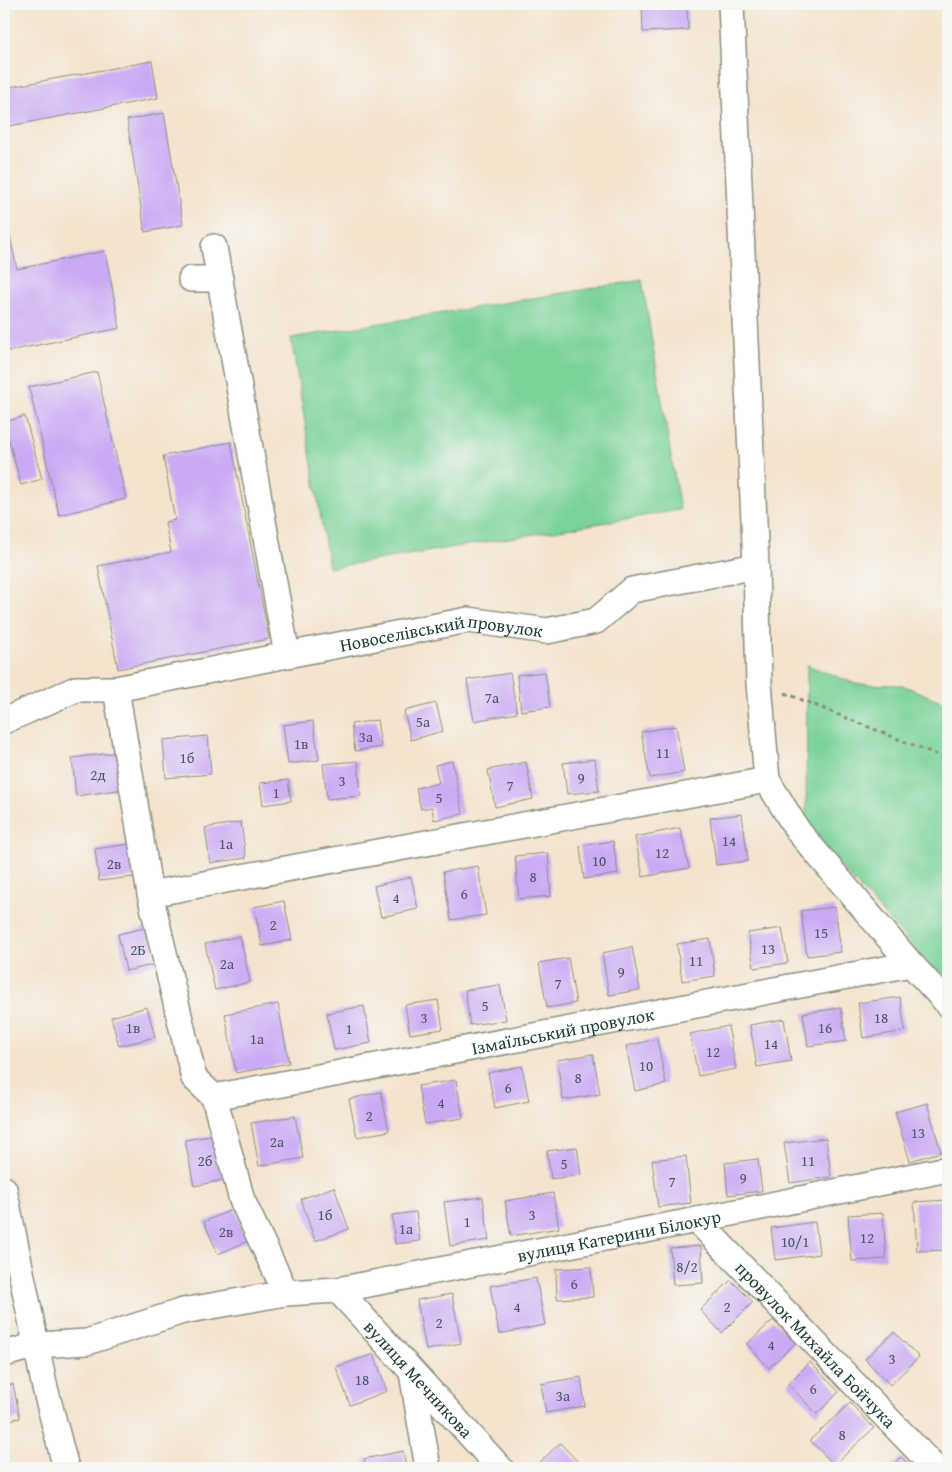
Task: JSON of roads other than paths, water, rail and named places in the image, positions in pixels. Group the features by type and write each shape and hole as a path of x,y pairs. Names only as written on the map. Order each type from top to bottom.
{"street":[{"path":"731,4 756,566 759,683 767,780 798,831 911,964 948,1004"},
{"path":"214,247 287,655"},
{"path":"191,279 220,279"},
{"name":"Новоселівський провулок","path":"4,721 76,689 116,689 468,620 547,631 596,621 632,590 756,566"},
{"path":"116,689 150,894 194,1078 214,1097 242,1200 286,1293"},
{"path":"150,894 767,780"},
{"name":"Ізмаїльський провулок","path":"214,1097 911,964"},
{"name":"вулиця Катерини Білокур","path":"4,1354 37,1346 87,1342 183,1311 286,1293 338,1290 948,1169"},
{"path":"4,1189 45,1388 66,1468"},
{"name":"провулок Михайла Бойчука","path":"697,1220 935,1468"},
{"name":"вулиця Мечникова","path":"338,1290 500,1468"},
{"path":"412,1373 428,1468"}]}
